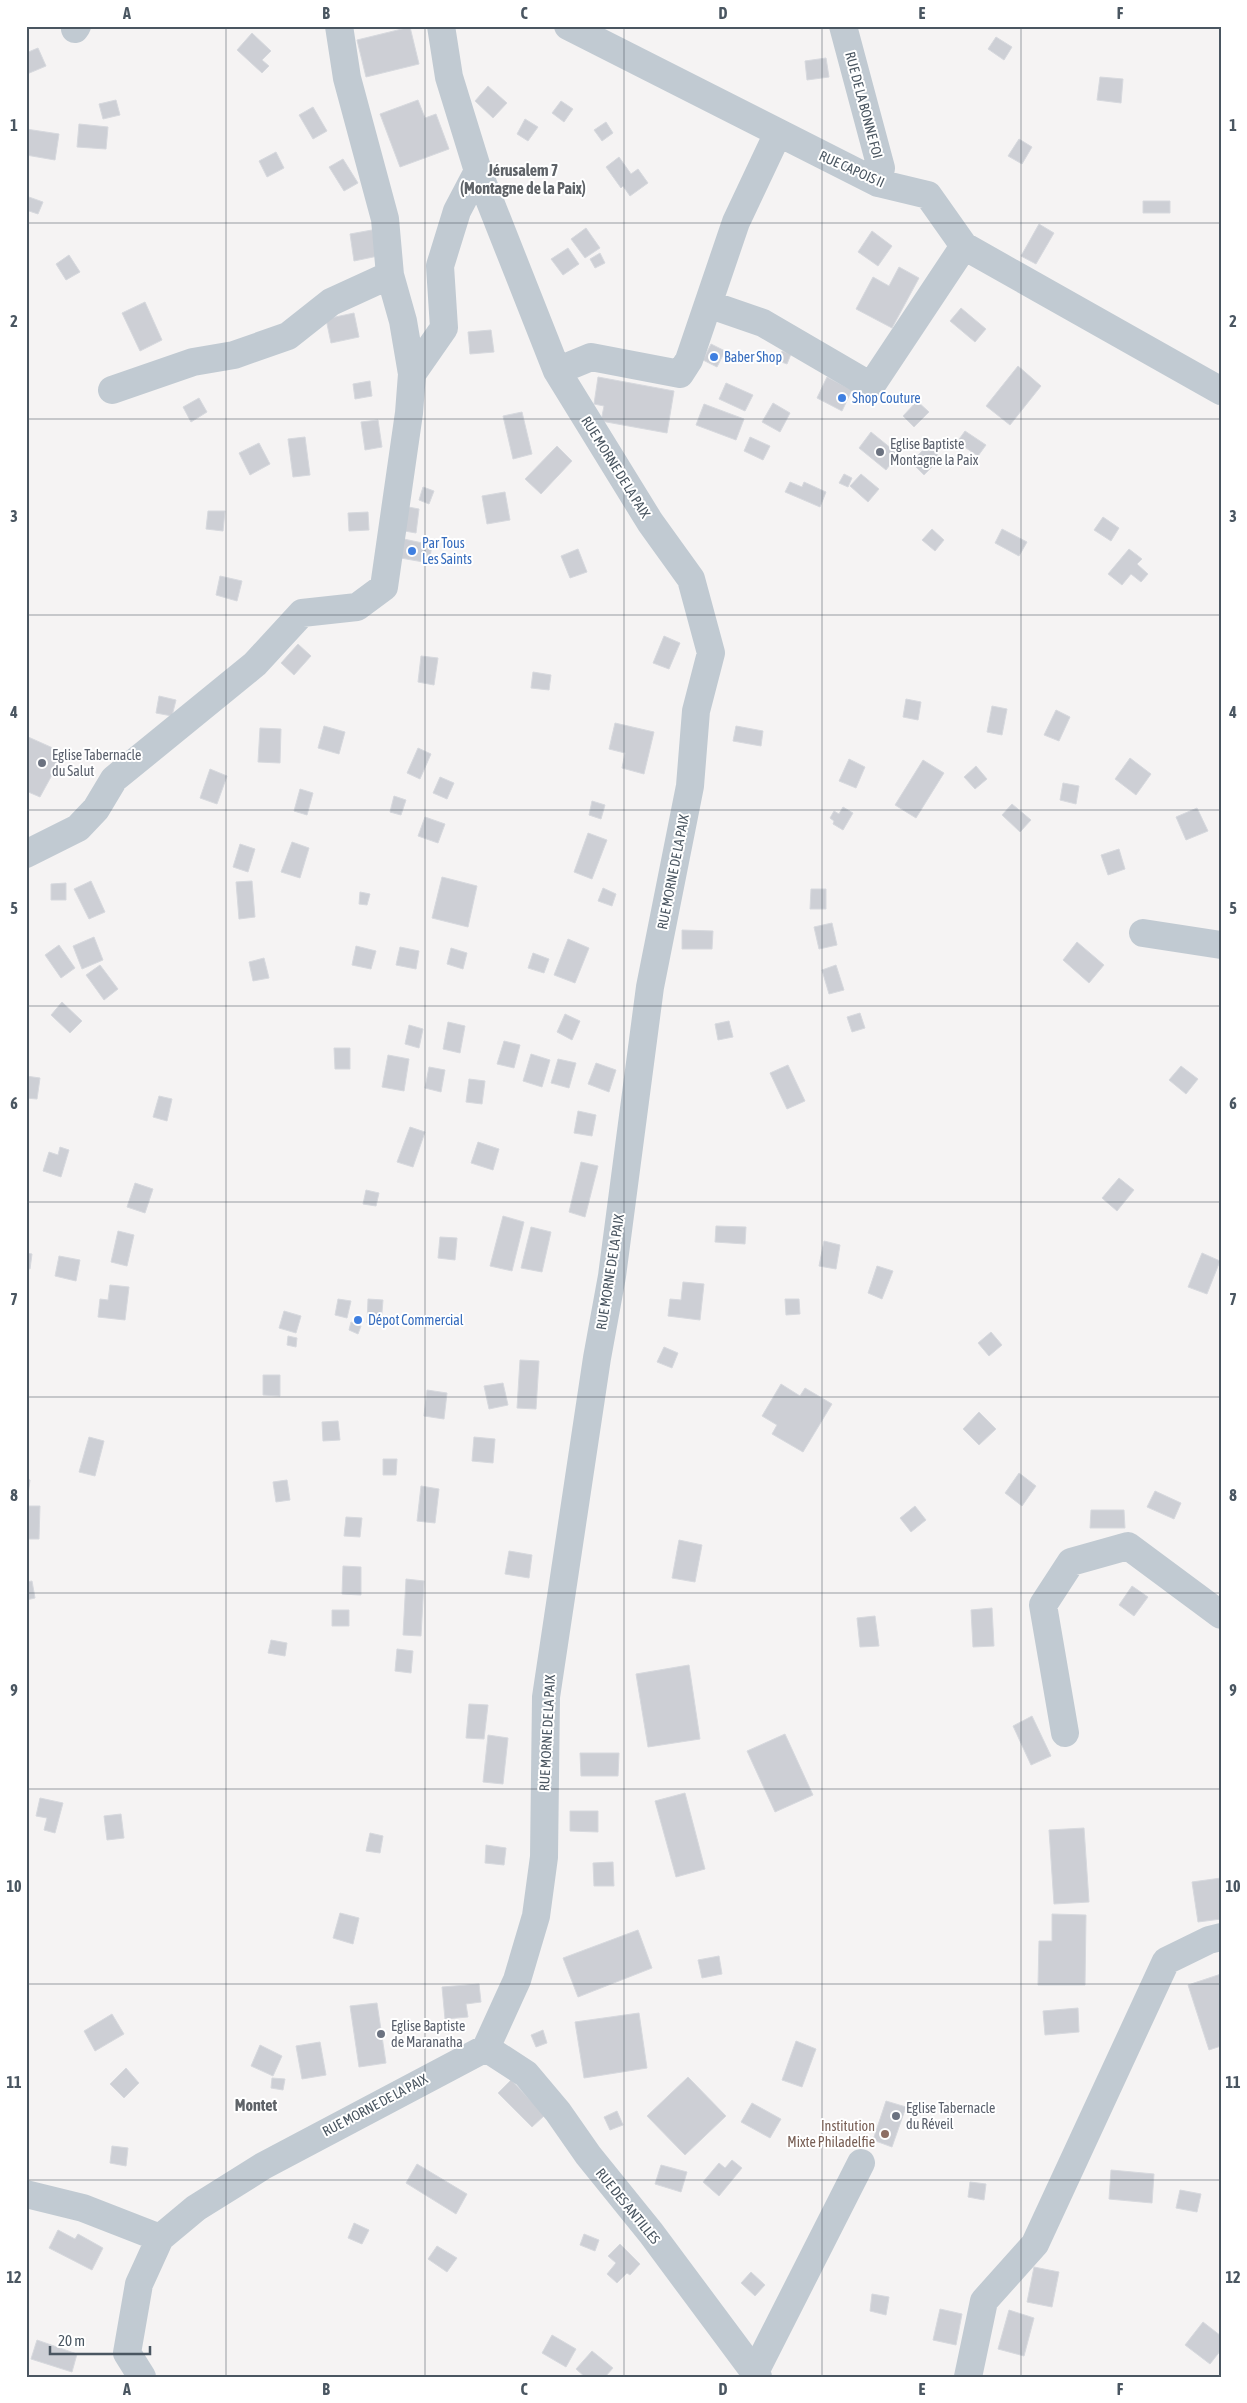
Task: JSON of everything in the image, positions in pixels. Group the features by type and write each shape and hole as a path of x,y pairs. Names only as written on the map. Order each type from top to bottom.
{"street":[{"path":"26,854 78,828 96,809 114,779 256,664 302,613 356,607 384,587 409,412 412,374 403,321 390,275 385,219 347,78 340,26"},
{"name":"RUE MORNE DE LA PAIX","path":"142,2377 127,2353 138,2284 160,2238 196,2208 263,2166 486,2048 517,1980 536,1916 544,1857 546,1697 597,1358 612,1276 650,987 690,786 696,711 711,653 691,579 650,522 557,371 478,171 449,77 441,26"},
{"name":"RUE CAPOIS II","path":"568,26 878,183 928,195 964,246 1221,391"},
{"name":"RUE DE LA BONNE FOI","path":"843,26 881,168 878,183"},
{"path":"557,371 591,357 680,374 689,360 736,222 778,133"},
{"path":"412,374 444,328 440,266 457,211 478,171"},
{"path":"708,304 763,323 870,386 964,246"},
{"path":"112,390 193,362 234,355 288,336 331,302 390,275"},
{"path":"1142,933 1221,946"},
{"path":"1065,1733 1043,1605 1071,1562 1128,1546 1221,1615"},
{"path":"968,2377 984,2301 1035,2244 1166,1961 1209,1940 1221,1937"},
{"name":"RUE DES ANTILLES","path":"486,2048 526,2074 545,2096 756,2374"},
{"path":"756,2374 861,2163"},
{"path":"26,2194 83,2208 160,2238"}],"building":[{"path":"410,27 419,64 366,77 357,40"},
{"path":"252,33 271,51 262,60 269,66 262,73 237,50"},
{"path":"996,37 1012,47 1004,60 988,49"},
{"path":"38,48 46,66 27,74 26,53"},
{"path":"826,58 829,77 807,80 805,61"},
{"path":"1100,77 1123,79 1121,103 1097,100"},
{"path":"488,86 507,103 493,118 475,101"},
{"path":"116,100 120,115 103,119 99,104"},
{"path":"418,100 425,118 436,114 449,149 400,167 380,114"},
{"path":"561,101 573,109 564,122 552,113"},
{"path":"313,107 327,131 313,139 299,115"},
{"path":"525,119 538,127 528,141 517,134"},
{"path":"606,122 613,133 602,141 594,130"},
{"path":"79,124 108,127 106,149 77,147"},
{"path":"26,129 59,134 55,160 26,155"},
{"path":"1019,139 1032,147 1022,164 1008,156"},
{"path":"276,152 284,168 267,177 259,161"},
{"path":"619,157 631,174 638,169 648,183 630,196 623,186 621,188 606,167"},
{"path":"343,159 358,183 344,191 329,167"},
{"path":"26,196 43,202 38,214 26,210"},
{"path":"1143,201 1170,201 1170,213 1143,213"},
{"path":"1039,224 1054,233 1036,264 1021,256"},
{"path":"586,228 600,248 585,258 571,239"},
{"path":"372,230 378,256 354,261 350,234"},
{"path":"872,231 892,246 878,266 858,252"},
{"path":"568,248 579,264 563,275 551,259"},
{"path":"600,253 605,263 595,268 590,259"},
{"path":"69,255 80,272 66,280 56,264"},
{"path":"899,267 919,278 892,328 856,309 873,277 889,286"},
{"path":"145,302 162,340 140,351 122,313"},
{"path":"961,308 986,329 975,342 950,321"},
{"path":"354,313 359,337 331,343 326,319"},
{"path":"491,330 494,352 470,354 468,332"},
{"path":"711,344 725,351 717,367 703,360"},
{"path":"782,351 791,354 787,364 779,361"},
{"path":"1018,366 1041,386 1010,425 986,406"},
{"path":"598,377 674,391 667,433 601,421 604,406 594,404"},
{"path":"827,377 852,390 842,411 817,398"},
{"path":"370,381 372,396 355,399 353,384"},
{"path":"726,383 753,395 745,411 719,399"},
{"path":"199,398 207,412 191,422 183,407"},
{"path":"917,401 929,412 914,427 903,416"},
{"path":"773,403 790,413 780,432 762,422"},
{"path":"704,404 744,419 736,440 696,425"},
{"path":"522,412 532,454 513,459 503,416"},
{"path":"378,420 382,447 365,450 361,422"},
{"path":"965,431 986,445 978,456 957,442"},
{"path":"871,432 898,454 886,470 859,448"},
{"path":"305,437 310,475 293,477 288,439"},
{"path":"750,437 770,446 763,460 744,451"},
{"path":"259,443 270,464 250,475 239,453"},
{"path":"928,445 941,458 924,475 911,462"},
{"path":"557,446 572,461 541,494 525,479"},
{"path":"844,474 852,478 848,487 839,483"},
{"path":"861,474 879,489 868,502 850,486"},
{"path":"790,482 802,487 804,482 826,492 820,507 785,492"},
{"path":"423,487 434,491 429,504 419,500"},
{"path":"505,492 510,520 487,524 482,496"},
{"path":"403,506 419,509 416,533 399,530"},
{"path":"208,511 225,511 223,531 206,529"},
{"path":"368,512 369,530 349,531 348,513"},
{"path":"1103,517 1119,528 1111,541 1094,530"},
{"path":"932,529 944,540 935,551 922,540"},
{"path":"1002,529 1027,542 1019,556 995,543"},
{"path":"399,538 432,545 429,563 395,557"},
{"path":"578,549 587,572 570,578 561,556"},
{"path":"1129,549 1142,559 1137,564 1148,574 1141,582 1131,574 1122,585 1108,574"},
{"path":"220,576 242,581 237,601 216,595"},
{"path":"664,636 680,643 669,669 653,663"},
{"path":"298,644 311,656 294,675 281,663"},
{"path":"421,656 438,658 434,685 418,682"},
{"path":"533,672 551,675 549,690 531,688"},
{"path":"159,696 176,700 172,716 156,713"},
{"path":"906,699 921,702 918,720 903,717"},
{"path":"992,706 1007,709 1002,735 987,732"},
{"path":"1056,710 1070,717 1059,741 1044,735"},
{"path":"615,723 654,732 644,774 622,768 625,753 609,749"},
{"path":"324,726 345,732 339,754 318,748"},
{"path":"736,726 763,731 761,746 733,741"},
{"path":"260,728 281,729 280,763 258,762"},
{"path":"26,736 64,753 40,797 26,791"},
{"path":"418,748 431,754 420,779 407,773"},
{"path":"1130,758 1151,774 1136,795 1115,779"},
{"path":"849,759 865,767 856,788 839,781"},
{"path":"923,760 944,773 916,818 895,805"},
{"path":"976,766 987,779 975,789 964,777"},
{"path":"210,769 227,776 217,804 200,798"},
{"path":"440,777 454,783 447,799 433,793"},
{"path":"1063,783 1079,786 1076,804 1060,800"},
{"path":"300,789 313,793 307,815 294,811"},
{"path":"394,796 406,800 401,815 390,812"},
{"path":"592,801 605,805 601,819 589,815"},
{"path":"1012,804 1031,820 1020,832 1002,815"},
{"path":"843,807 853,813 843,830 833,824 834,821 830,818 834,811 839,814"},
{"path":"1197,808 1208,831 1186,840 1176,817"},
{"path":"425,817 445,824 438,843 418,836"},
{"path":"588,833 607,840 592,879 574,872"},
{"path":"292,842 309,848 300,878 281,872"},
{"path":"240,844 255,849 248,872 233,867"},
{"path":"1119,849 1125,869 1108,875 1101,855"},
{"path":"442,877 477,886 468,927 432,918"},
{"path":"91,881 105,912 89,919 74,889"},
{"path":"252,881 255,917 239,919 236,882"},
{"path":"66,883 66,900 51,900 51,884"},
{"path":"603,888 616,894 612,906 598,901"},
{"path":"811,889 826,889 826,909 810,909"},
{"path":"360,892 370,894 367,905 359,904"},
{"path":"832,923 837,945 819,949 814,927"},
{"path":"682,930 713,931 712,949 682,949"},
{"path":"94,937 103,960 82,969 73,946"},
{"path":"568,939 589,948 575,983 554,975"},
{"path":"1077,942 1104,965 1089,983 1063,960"},
{"path":"59,945 75,968 61,978 45,955"},
{"path":"356,946 376,951 371,969 352,965"},
{"path":"400,947 419,951 416,969 396,965"},
{"path":"451,948 467,953 463,969 447,964"},
{"path":"533,953 549,959 544,973 528,968"},
{"path":"264,958 269,978 253,981 249,962"},
{"path":"100,965 118,989 104,1000 86,975"},
{"path":"836,965 844,990 829,994 822,970"},
{"path":"62,1002 82,1021 70,1033 51,1015"},
{"path":"860,1013 865,1028 852,1032 847,1017"},
{"path":"565,1014 580,1021 572,1040 557,1032"},
{"path":"729,1021 733,1037 718,1040 715,1024"},
{"path":"448,1022 465,1026 460,1053 443,1049"},
{"path":"409,1025 423,1029 419,1048 405,1044"},
{"path":"504,1041 520,1045 514,1068 497,1064"},
{"path":"334,1048 350,1048 350,1069 335,1069"},
{"path":"531,1054 550,1060 542,1087 523,1081"},
{"path":"388,1055 409,1059 404,1091 382,1087"},
{"path":"558,1059 576,1063 569,1088 551,1083"},
{"path":"596,1063 616,1070 609,1092 588,1084"},
{"path":"788,1065 805,1101 787,1109 770,1073"},
{"path":"1181,1066 1198,1079 1186,1094 1169,1080"},
{"path":"429,1067 445,1070 441,1092 425,1088"},
{"path":"26,1076 40,1078 37,1099 26,1098"},
{"path":"469,1079 485,1081 482,1104 466,1102"},
{"path":"159,1096 172,1099 167,1121 153,1117"},
{"path":"578,1111 596,1115 592,1136 574,1133"},
{"path":"410,1127 425,1132 413,1167 397,1162"},
{"path":"478,1142 499,1149 493,1170 471,1163"},
{"path":"60,1147 69,1150 61,1177 43,1171 49,1152 58,1155"},
{"path":"581,1162 598,1166 585,1217 569,1212"},
{"path":"1119,1178 1134,1190 1117,1211 1102,1198"},
{"path":"135,1183 153,1189 145,1213 127,1207"},
{"path":"366,1190 379,1193 376,1206 363,1204"},
{"path":"503,1216 524,1222 512,1271 490,1266"},
{"path":"716,1226 746,1227 745,1244 715,1242"},
{"path":"531,1227 551,1232 542,1272 521,1268"},
{"path":"118,1231 134,1235 127,1266 111,1262"},
{"path":"440,1237 457,1238 455,1260 438,1258"},
{"path":"824,1241 840,1245 836,1269 819,1266"},
{"path":"26,1253 32,1254 30,1269 26,1268"},
{"path":"1202,1253 1220,1261 1207,1294 1188,1287"},
{"path":"59,1256 80,1260 76,1281 55,1276"},
{"path":"877,1266 893,1271 882,1299 868,1293"},
{"path":"683,1282 704,1284 700,1320 668,1316 670,1299 681,1300"},
{"path":"110,1285 129,1287 125,1320 98,1317 100,1299 108,1300"},
{"path":"338,1299 351,1301 347,1318 335,1315"},
{"path":"368,1299 383,1300 381,1324 367,1323"},
{"path":"785,1299 799,1299 800,1314 786,1315"},
{"path":"284,1311 301,1316 296,1333 279,1328"},
{"path":"351,1322 361,1326 358,1334 349,1330"},
{"path":"991,1332 1002,1345 989,1356 978,1343"},
{"path":"288,1336 297,1338 296,1347 287,1345"},
{"path":"664,1347 678,1353 672,1368 657,1362"},
{"path":"520,1360 539,1361 536,1409 517,1408"},
{"path":"263,1375 280,1375 280,1396 263,1395"},
{"path":"503,1383 508,1405 489,1409 484,1386"},
{"path":"781,1384 800,1396 805,1388 832,1404 803,1452 772,1434 777,1425 762,1416"},
{"path":"427,1390 447,1393 444,1419 424,1416"},
{"path":"979,1412 996,1429 979,1445 963,1429"},
{"path":"338,1421 340,1440 323,1441 322,1422"},
{"path":"89,1437 104,1441 95,1476 79,1472"},
{"path":"474,1437 495,1439 493,1463 472,1461"},
{"path":"383,1459 397,1459 396,1475 383,1475"},
{"path":"1019,1473 1036,1486 1022,1506 1005,1493"},
{"path":"26,1479 30,1480 27,1502 26,1502"},
{"path":"287,1480 290,1500 276,1502 273,1482"},
{"path":"421,1486 439,1489 435,1523 417,1521"},
{"path":"1155,1491 1181,1503 1174,1519 1147,1507"},
{"path":"28,1506 40,1506 39,1539 27,1539"},
{"path":"915,1506 926,1520 911,1532 900,1518"},
{"path":"1091,1510 1124,1510 1125,1528 1090,1528"},
{"path":"346,1517 362,1518 360,1537 344,1536"},
{"path":"679,1540 702,1545 695,1582 672,1578"},
{"path":"509,1551 532,1555 529,1578 505,1574"},
{"path":"343,1566 361,1567 361,1595 342,1594"},
{"path":"406,1579 424,1581 421,1636 403,1635"},
{"path":"32,1581 35,1598 26,1600 26,1582"},
{"path":"1132,1586 1148,1597 1134,1616 1119,1605"},
{"path":"992,1608 994,1646 973,1647 971,1610"},
{"path":"332,1610 349,1610 349,1626 332,1626"},
{"path":"875,1616 879,1646 860,1647 857,1618"},
{"path":"271,1640 287,1643 285,1656 268,1653"},
{"path":"397,1649 413,1651 411,1673 395,1671"},
{"path":"689,1665 700,1739 648,1747 636,1674"},
{"path":"469,1704 488,1705 484,1739 466,1738"},
{"path":"1032,1716 1051,1756 1031,1765 1013,1726"},
{"path":"785,1734 813,1795 775,1812 747,1751"},
{"path":"488,1735 508,1738 503,1784 483,1782"},
{"path":"580,1753 619,1753 618,1776 581,1776"},
{"path":"685,1793 705,1869 676,1877 655,1801"},
{"path":"40,1798 63,1803 55,1833 44,1830 47,1818 36,1816"},
{"path":"570,1811 598,1811 598,1832 570,1831"},
{"path":"121,1814 124,1838 107,1840 104,1816"},
{"path":"1084,1828 1089,1902 1054,1904 1049,1830"},
{"path":"370,1833 383,1836 380,1853 366,1851"},
{"path":"486,1845 506,1848 504,1865 485,1863"},
{"path":"613,1862 614,1886 594,1886 593,1863"},
{"path":"1221,1878 1221,1919 1198,1922 1192,1882"},
{"path":"340,1913 359,1918 353,1944 333,1938"},
{"path":"1052,1914 1086,1915 1085,1985 1038,1985 1039,1941 1052,1941"},
{"path":"638,1930 652,1968 578,1997 563,1958"},
{"path":"719,1956 722,1974 702,1978 698,1960"},
{"path":"1221,1974 1221,2046 1209,2050 1188,1985"},
{"path":"479,1984 481,2002 466,2004 468,2017 445,2019 442,1987"},
{"path":"377,2003 386,2063 359,2067 350,2006"},
{"path":"1078,2008 1079,2032 1045,2035 1043,2011"},
{"path":"639,2013 647,2068 584,2078 575,2022"},
{"path":"112,2014 124,2034 95,2051 84,2031"},
{"path":"543,2030 547,2043 536,2047 531,2035"},
{"path":"796,2041 816,2049 802,2087 782,2080"},
{"path":"320,2042 326,2075 302,2079 296,2046"},
{"path":"260,2045 282,2056 273,2076 251,2066"},
{"path":"126,2068 139,2083 124,2098 110,2084"},
{"path":"688,2077 726,2116 685,2155 647,2116"},
{"path":"272,2078 285,2079 283,2090 271,2088"},
{"path":"511,2080 545,2115 532,2127 498,2093"},
{"path":"886,2101 906,2107 892,2147 873,2140"},
{"path":"752,2103 781,2119 770,2138 741,2122"},
{"path":"617,2111 623,2125 610,2130 604,2117"},
{"path":"112,2146 128,2148 126,2166 110,2163"},
{"path":"732,2160 742,2168 719,2196 703,2182 719,2163 725,2168"},
{"path":"417,2164 467,2194 456,2214 406,2183"},
{"path":"661,2165 687,2172 681,2192 655,2184"},
{"path":"1111,2170 1154,2174 1152,2203 1109,2199"},
{"path":"970,2182 986,2184 984,2200 968,2197"},
{"path":"1180,2190 1201,2194 1197,2212 1176,2208"},
{"path":"354,2223 369,2230 362,2244 348,2238"},
{"path":"58,2230 75,2239 78,2234 103,2248 92,2270 49,2248"},
{"path":"584,2234 599,2240 595,2251 580,2245"},
{"path":"620,2244 640,2264 630,2275 627,2273 617,2283 607,2274 616,2263 608,2256"},
{"path":"437,2246 457,2258 447,2272 428,2259"},
{"path":"1034,2267 1059,2272 1052,2307 1027,2302"},
{"path":"751,2272 765,2285 755,2296 741,2283"},
{"path":"872,2294 889,2297 886,2315 870,2311"},
{"path":"940,2309 962,2314 956,2345 933,2340"},
{"path":"1009,2310 1034,2318 1024,2356 998,2349"},
{"path":"1203,2322 1221,2336 1221,2350 1210,2364 1185,2345"},
{"path":"552,2335 576,2349 566,2367 542,2353"},
{"path":"37,2340 77,2354 72,2372 31,2359"},
{"path":"592,2351 613,2368 605,2377 585,2377 576,2369"}],"place":[{"name":"Baber Shop","path":"714,357"},
{"name":"Shop Couture","path":"842,398"},
{"name":"Eglise Baptiste Montagne la Paix","path":"880,452"},
{"name":"Par Tous Les Saints","path":"412,551"},
{"name":"Eglise Tabernacle du Salut","path":"42,763"},
{"name":"Dépot Commercial","path":"358,1320"},
{"name":"Eglise Baptiste de Maranatha","path":"381,2034"},
{"name":"Eglise Tabernacle du Réveil","path":"896,2116"},
{"name":"Institution Mixte Philadelfie","path":"885,2134"}],"district":[{"name":"Jérusalem 7 (Montagne de la Paix)","path":"523,179"},
{"name":"Montet","path":"256,2105"}]}
